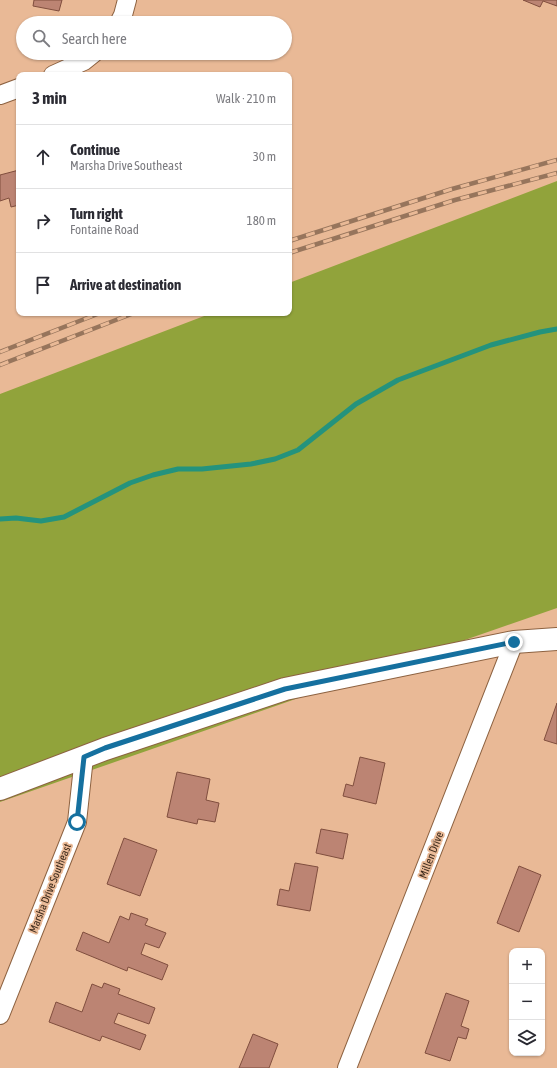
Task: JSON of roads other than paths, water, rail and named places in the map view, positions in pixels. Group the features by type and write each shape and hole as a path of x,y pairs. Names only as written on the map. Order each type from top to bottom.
{"main road":[{"path":"0,790 105,748 285,689 514,642 557,639"}],"street":[{"path":"122,16 127,0"},
{"path":"60,72 85,60"},
{"path":"0,95 16,89"},
{"name":"Millen Drive","path":"347,1068 514,642"},
{"name":"Marsha Drive Southeast","path":"0,1015 77,822 84,757"}],"waterway":[{"path":"0,519 16,518 41,521 64,517 130,483 153,475 178,469 202,469 251,464 275,459 298,450 356,404 398,380 491,345 557,329"}],"railway":[{"path":"292,240 452,189 557,160"},
{"path":"292,252 455,200 557,173"},
{"path":"0,352 92,316"},
{"path":"0,365 126,316"}]}
